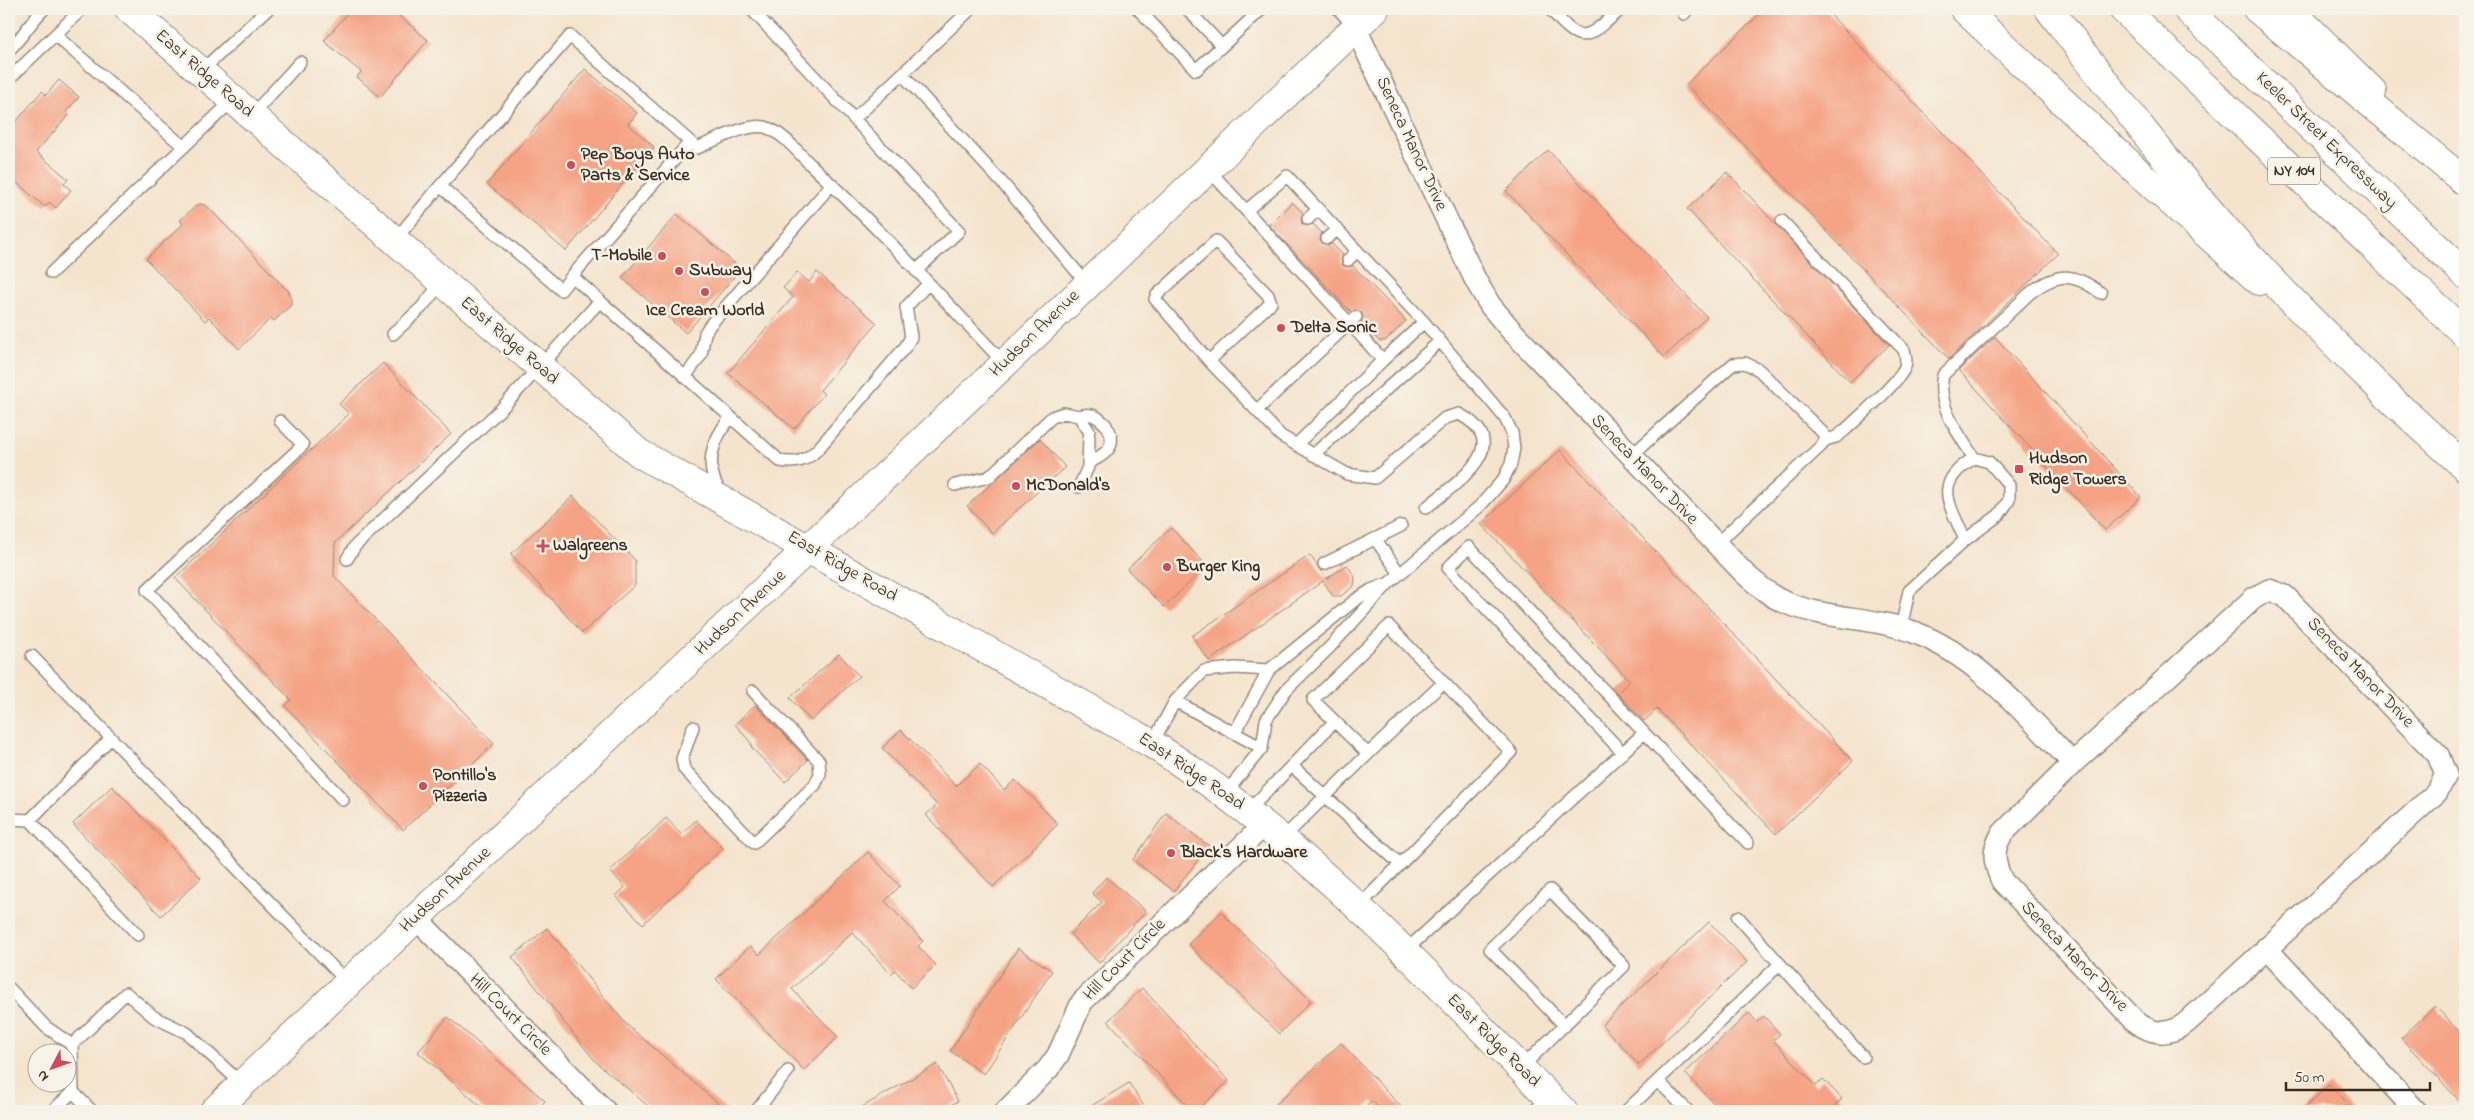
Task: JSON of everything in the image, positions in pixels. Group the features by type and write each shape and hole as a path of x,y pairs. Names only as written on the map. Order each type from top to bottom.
{"main road":[{"name":"East Ridge Road","path":"129,9 639,453 1152,744 1225,794 1265,825 1359,906 1520,1068 1549,1107"},
{"name":"Hudson Avenue","path":"214,1111 416,918 1088,285 1208,169 1347,18 1375,9"},
{"path":"1964,9 2139,173 2465,467"},
{"path":"2049,9 2152,141 2222,225 2295,303 2399,407"},
{"name":"NY 104","path":"2123,9 2465,334"},
{"name":"Keeler Street Expressway","path":"2187,9 2465,274"},
{"path":"2256,9 2465,181"},
{"path":"2289,9 2465,181"}],"street":[{"name":"Seneca Manor Drive","path":"1347,18 1476,281 1490,305 1510,329 1745,574 1783,601 1812,610 1902,628 1945,646 1972,664 2073,763"},
{"name":"Seneca Manor Drive","path":"2269,590 2286,596 2438,755 2446,775 2437,792 2179,1028 2171,1032 2158,1033 2143,1027 2135,1021 2002,882 1995,867 1996,847 2004,833 2073,763 2254,598 2269,590"},
{"name":"Hill Court Circle","path":"1006,1111 1048,1069 1058,1055 1082,1002 1265,825"},
{"name":"Hill Court Circle","path":"416,918 605,1111"},
{"path":"2266,948 2416,1111"}],"lane":[{"path":"9,50 23,37 30,22 44,9"},
{"path":"9,79 82,9"},
{"path":"201,71 268,9"},
{"path":"751,9 959,231 916,271"},
{"path":"854,119 971,9"},
{"path":"1138,9 1196,70 1262,9"},
{"path":"1187,9 1222,46"},
{"path":"1550,9 1567,28 1580,36 1592,34 1618,12"},
{"path":"54,35 184,147"},
{"path":"394,241 570,36 697,148 750,127 764,127 778,134 832,184 1004,364"},
{"path":"51,273 184,147 242,108 300,62"},
{"path":"902,74 1005,186 1088,285"},
{"path":"440,186 561,290 690,142"},
{"path":"1208,169 1353,319 1383,360"},
{"path":"1225,794 1262,748 1266,720 1286,690 1330,647 1389,583 1480,506 1503,480 1511,464 1514,448 1512,433 1505,418 1424,322 1287,176 1247,210"},
{"path":"685,377 702,356 705,333 710,325 832,184"},
{"path":"1308,219 1318,209"},
{"path":"1716,544 1825,440 1844,431 1897,378 1905,367 1906,358 1904,350 1782,221"},
{"path":"1327,238 1337,230"},
{"path":"1209,361 1271,303 1268,296 1216,241 1211,243 1155,299 1209,361 1281,436 1347,474 1375,478 1445,418 1459,414 1470,420 1480,433 1485,449 1479,462 1426,508"},
{"path":"1348,260 1357,251"},
{"path":"1366,279 1376,271"},
{"path":"572,276 780,461 791,463 806,460 824,444 906,346 912,337 906,306 928,284"},
{"path":"1902,628 1909,591 1965,540 1999,515 2009,500 2009,485 1990,462 1974,458 1954,427 1942,401 1940,385 1943,375 2045,281 2058,277 2070,278 2087,282 2101,293"},
{"path":"393,334 422,307 442,282"},
{"path":"1381,295 1390,287"},
{"path":"347,559 355,546 502,408 600,301"},
{"path":"1257,410 1353,319"},
{"path":"1296,445 1424,322"},
{"path":"1313,454 1440,341"},
{"path":"1631,456 1733,364 1745,364 1759,370 1823,433 1825,440"},
{"path":"955,485 989,477 1052,418 1064,413 1079,416 1088,413 1098,417 1108,428 1113,438 1109,450 1102,457 1088,463"},
{"path":"1079,416 1089,434 1088,463 1079,487"},
{"path":"731,418 714,441 711,457 713,475 720,491 733,505"},
{"path":"280,420 303,445 147,590 343,800"},
{"path":"1965,540 1948,498 1948,482 1957,468 1974,458"},
{"path":"1324,564 1402,526"},
{"path":"1376,540 1400,574"},
{"path":"1623,753 1448,568 1469,547 1748,843"},
{"path":"1235,732 1269,670 1354,600 1371,590 1389,583"},
{"path":"1359,906 1511,752 1389,626 1313,700 1368,754"},
{"path":"32,656 349,984"},
{"path":"1152,744 1175,701 1204,671 1235,668 1269,670"},
{"path":"1265,825 1326,795 1444,683"},
{"path":"693,727 682,758 684,769 754,843 815,786 820,774 818,761 753,692"},
{"path":"1175,701 1262,748"},
{"path":"1265,825 1292,766 1334,722"},
{"path":"1404,952 1644,733"},
{"path":"30,820 111,738"},
{"path":"1292,766 1400,864"},
{"path":"9,819 30,820 138,935"},
{"path":"1520,1068 1565,1026 1624,966 1550,890 1490,950 1565,1026"},
{"path":"1738,917 1863,1057"},
{"path":"1626,1111 1780,964"},
{"path":"9,988 46,1027 68,1042"},
{"path":"75,1042 126,994 154,1017 187,1033 242,1084"},
{"path":"756,1111 788,1071"},
{"path":"1658,1081 1688,1111"},
{"path":"52,1111 73,1092 92,1111"}],"building":[{"path":"351,9 391,9 428,40 380,97 357,77 361,72 324,41"},
{"path":"1765,9 1825,9 2058,254 1949,359 1686,84"},
{"name":"Pep Boys Auto Parts & Service","path":"585,69 637,113 628,124 654,147 566,251 487,184"},
{"path":"59,80 79,97 66,112 69,115 36,152 68,179 64,184 71,190 56,208 49,202 45,207 9,176 9,130 42,91 46,95"},
{"path":"1548,150 1707,317 1664,357 1506,191"},
{"path":"1727,172 1889,345 1850,382 1687,209"},
{"path":"1292,202 1303,213 1301,218 1302,224 1307,226 1313,224 1322,233 1320,239 1322,243 1332,244 1343,255 1341,259 1342,265 1347,267 1353,266 1406,321 1385,341 1379,341 1361,323 1363,316 1361,312 1355,310 1351,312 1269,225"},
{"path":"197,205 207,206 289,292 291,299 291,305 274,321 271,318 239,349 209,317 205,321 146,259 183,224 180,220"},
{"path":"677,214 741,269 686,333 622,278"},
{"path":"797,272 809,282 817,272 877,323 820,390 824,394 794,429 728,373 793,297 783,288"},
{"path":"1995,337 2141,497 2105,530 1959,370"},
{"path":"383,363 451,434 335,543 334,576 494,744 403,830 285,706 291,700 175,578 349,414 339,404"},
{"name":"McDonald's","path":"1040,439 1065,467 992,533 967,506"},
{"path":"1560,450 1853,761 1776,834 1657,709 1644,721 1617,693 1630,681 1481,524"},
{"name":"Walgreens","path":"573,496 635,560 635,585 582,633 511,554"},
{"name":"Burger King","path":"1171,528 1207,566 1164,607 1127,569"},
{"path":"1310,555 1326,579 1347,565 1355,577 1354,586 1341,596 1333,596 1323,581 1209,661 1192,636"},
{"path":"839,654 859,676 811,721 790,698"},
{"path":"755,705 808,760 785,782 752,748 751,743 735,724"},
{"path":"901,730 956,786 980,764 1004,790 1015,780 1058,824 993,887 926,815 937,805 882,748"},
{"path":"112,786 201,878 161,916 73,824"},
{"name":"Black's Hardware","path":"1166,813 1209,846 1174,891 1133,860"},
{"path":"666,818 681,834 696,820 723,848 643,924 616,896 625,887 610,871"},
{"path":"868,852 900,886 885,901 923,941 918,946 936,965 911,988 895,970 891,974 852,932 792,989 838,1037 804,1070 716,979 750,946 759,955"},
{"path":"1106,877 1146,911 1099,963 1070,934 1102,902 1092,893"},
{"path":"1221,912 1311,1001 1279,1034 1188,944"},
{"path":"1709,922 1747,962 1639,1065 1602,1025"},
{"path":"547,928 626,1024 727,1111 654,1111 596,1062 512,957"},
{"path":"1018,948 1052,971 984,1074 950,1051"},
{"path":"1142,988 1229,1081 1196,1111 1193,1111 1108,1021"},
{"path":"2435,1006 2465,1038 2465,1107 2401,1038"},
{"path":"1749,1013 1757,1022 1764,1016 1780,1034 1773,1040 1816,1086 1823,1079 1842,1099 1829,1111 1721,1111 1685,1073"},
{"path":"448,1017 545,1101 536,1111 486,1111 418,1052"},
{"path":"1341,1043 1405,1111 1382,1111 1372,1101 1362,1111 1269,1111"},
{"path":"937,1064 958,1101 940,1111 855,1111"},
{"path":"1129,1083 1147,1111 1083,1111"},
{"path":"2329,1085 2354,1111 2301,1111"}],"place":[{"name":"Pep Boys Auto Parts & Service","path":"571,165"},
{"name":"T-Mobile","path":"662,256"},
{"name":"Subway","path":"679,271"},
{"name":"Ice Cream World","path":"705,292"},
{"name":"Delta Sonic","path":"1281,328"},
{"name":"Hudson Ridge Towers","path":"2019,469"},
{"name":"McDonald's","path":"1016,486"},
{"name":"Walgreens","path":"543,546"},
{"name":"Burger King","path":"1167,567"},
{"name":"Pontillo's Pizzeria","path":"423,786"},
{"name":"Black's Hardware","path":"1171,853"}]}
